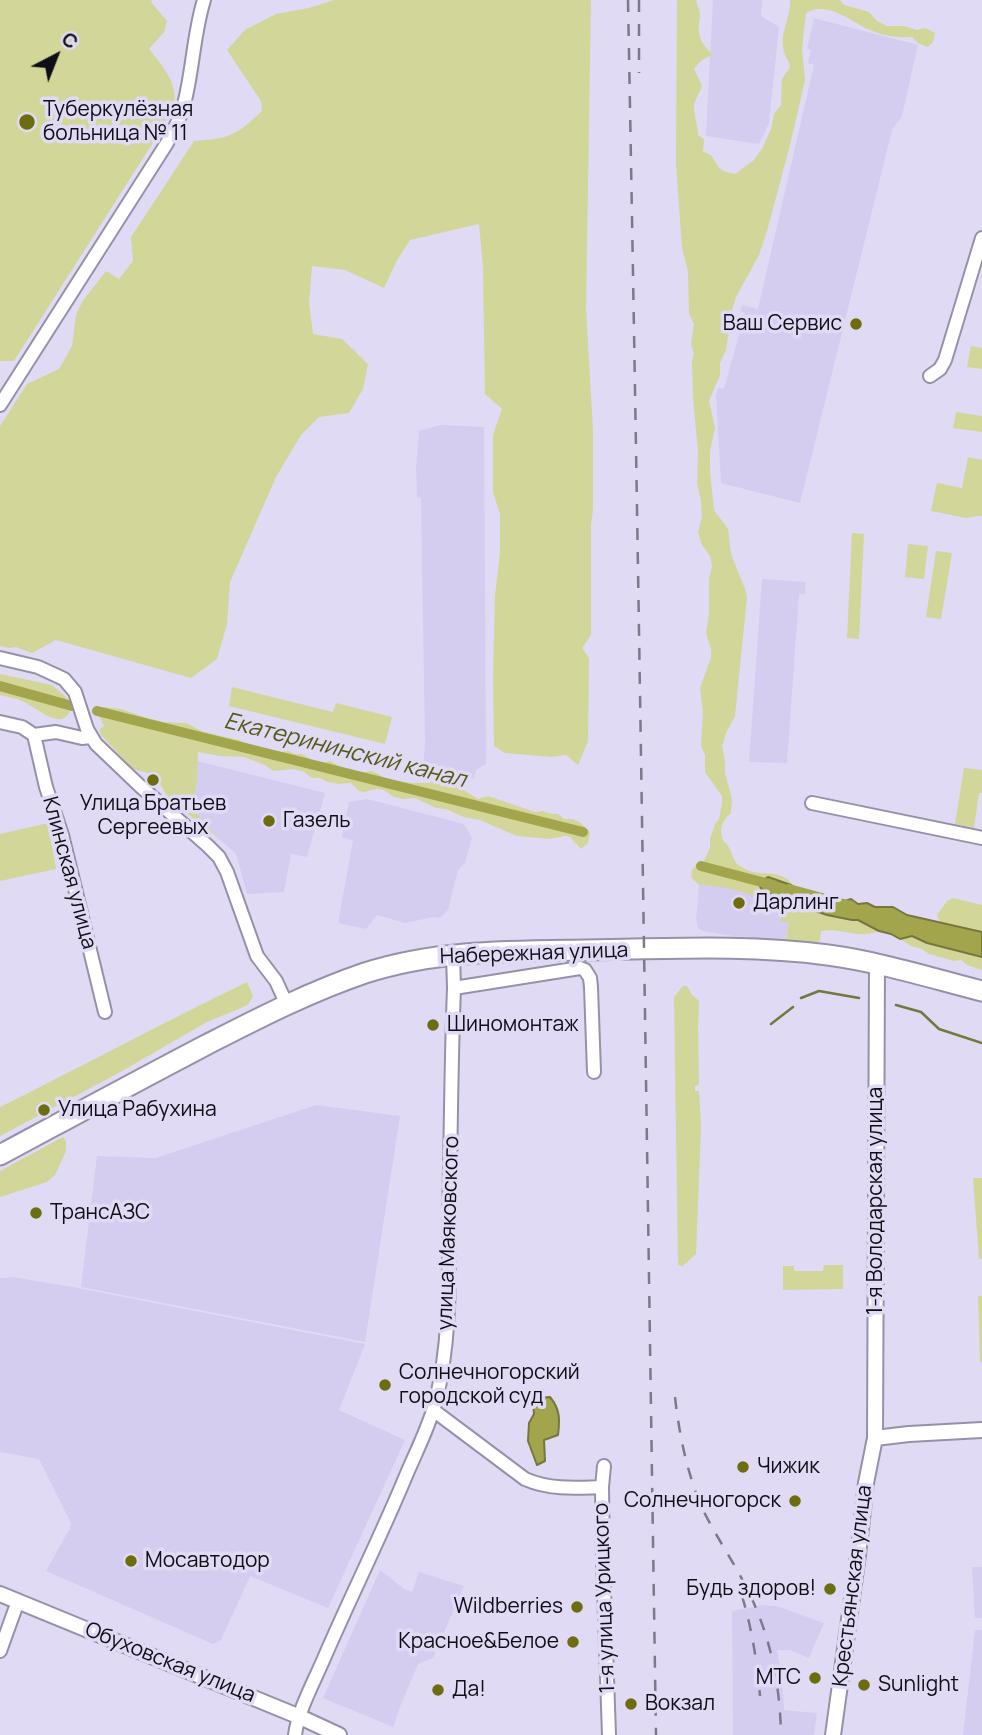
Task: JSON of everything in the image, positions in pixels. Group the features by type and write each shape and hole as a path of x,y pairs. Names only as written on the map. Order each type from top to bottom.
{"main road":[{"name":"Набережная улица","path":"0,1155 167,1065 287,1005 363,974 411,961 484,951 731,949 825,954 877,964 982,991"}],"street":[{"path":"0,405 175,128 185,98 204,0"},
{"path":"930,376 940,369 946,360 982,238"},
{"path":"0,658 38,667 64,679 72,687 78,700 90,737 113,762 219,857 257,956 276,982 287,1005"},
{"path":"0,722 22,727 34,734 56,732 90,737"},
{"name":"Клинская улица","path":"34,734 46,787 62,835 105,1012"},
{"path":"812,803 982,838"},
{"name":"улица Маяковского","path":"295,1735 343,1615 395,1502 433,1410 441,1375 449,1299 453,954"},
{"name":"1-я Володарская улица","path":"875,1438 877,964"},
{"path":"454,988 580,968 585,970 591,987 594,1072"},
{"name":"1-я улица Урицкого","path":"433,1410 525,1479 555,1488 602,1487 609,1735"},
{"path":"875,1438 982,1430"},
{"name":"Крестьянская улица","path":"833,1735 866,1483 875,1438"},
{"path":"602,1487 604,1466"},
{"name":"Обуховская улица","path":"0,1594 339,1735"},
{"path":"0,1651 18,1601"}],"shaded area":[{"path":"713,0 762,0 761,16 779,27 769,123 759,144 706,136"},
{"path":"814,18 918,45 902,116 892,130 800,503 721,483 716,395 718,388 724,389 745,313 740,311 742,305 758,309 814,65 808,63 811,50 807,49"},
{"path":"441,425 484,427 486,764 476,770 474,779 423,768 425,743 421,498 417,497 416,468 419,431"},
{"path":"762,579 806,582 805,594 799,594 787,763 749,762"},
{"path":"197,761 325,793 307,857 291,854 284,892 247,894 236,854 191,808 197,781"},
{"path":"367,799 464,824 472,838 465,863 458,870 448,910 440,918 405,923 377,915 366,929 338,923 353,841 342,837 349,802"},
{"path":"768,877 791,885 801,894 836,904 851,899 858,904 893,907 907,915 982,932 982,957 927,943 912,936 900,939 858,920 827,915 786,897 767,894 759,884"},
{"path":"699,885 716,885 766,900 782,911 789,923 786,941 733,936 698,928 696,920"},
{"path":"316,1105 400,1116 365,1342 81,1287 97,1156 156,1158"},
{"path":"12,1277 365,1344 339,1410 405,1440 328,1608 250,1576 221,1640 213,1644 46,1571 71,1523 39,1459 0,1452 0,1278"},
{"path":"550,1397 558,1414 558,1435 544,1440 545,1461 537,1465 528,1441 529,1423 534,1414 533,1403 536,1398"},
{"path":"972,1567 982,1567 982,1618 975,1618"},
{"path":"380,1570 412,1592 419,1572 464,1586 433,1658 418,1664 393,1727 323,1698"},
{"path":"764,1605 777,1606 824,1623 809,1658 790,1650 777,1650 784,1710 817,1713 814,1735 733,1735 732,1611"},
{"path":"975,1630 982,1630 982,1735 963,1735"}],"green space":[{"path":"0,0 152,0 167,21 164,32 149,49 168,74 175,96 173,107 159,133 14,361 0,361"},
{"path":"334,0 591,0 586,308 593,431 591,635 582,648 589,658 588,741 578,765 566,755 551,757 505,753 494,746 495,596 500,552 500,514 493,492 493,435 502,409 485,394 483,267 479,224 410,240 384,288 345,270 312,266 309,303 313,334 342,339 368,364 363,389 349,413 319,417 301,435 276,477 230,582 227,624 217,659 191,678 56,640 32,653 16,647 0,646 0,426 27,384 59,369 72,346 76,315 82,302 106,271 119,279 133,261 131,237 194,141 232,134 246,126 262,111 261,101 227,50 245,30 276,14"},
{"path":"677,0 696,0 700,15 700,37 714,55 703,60 694,69 702,86 694,107 698,135 704,139 703,152 711,155 722,170 735,174 754,160 762,149 774,114 781,105 782,79 790,67 783,45 790,0 840,0 844,5 869,12 877,21 887,26 904,26 917,30 925,28 935,33 933,42 928,47 912,37 872,31 831,11 823,9 806,13 802,48 805,80 790,145 759,255 736,297 726,350 720,363 720,375 709,401 715,428 710,451 714,510 728,529 731,554 747,597 735,716 722,746 732,799 731,813 725,819 721,834 739,865 757,873 784,877 797,890 779,880 767,894 786,897 827,915 858,920 879,931 857,934 821,931 820,941 815,943 786,941 789,923 780,921 782,911 766,906 766,900 725,888 699,885 691,877 692,870 704,861 710,848 710,839 719,819 722,796 705,772 705,755 701,746 703,713 700,688 711,658 706,633 712,566 698,532 702,517 697,483 698,453 693,397 694,353 691,344 694,324 689,314 688,271 682,248 676,163"},
{"path":"971,346 982,348 982,369 967,367"},
{"path":"956,412 982,416 982,432 953,428"},
{"path":"968,457 982,460 982,516 966,518 931,511 937,483 962,488"},
{"path":"852,533 864,534 859,639 847,638"},
{"path":"908,544 928,546 924,579 905,577"},
{"path":"936,551 952,553 941,619 926,617"},
{"path":"0,674 52,685 72,706 68,714 57,719 22,701 0,695"},
{"path":"232,687 333,712 336,703 392,717 385,744 229,706"},
{"path":"105,707 163,722 186,723 204,732 239,740 252,746 276,752 302,754 315,762 330,761 357,773 372,771 389,780 412,783 429,783 435,780 459,787 478,799 488,796 535,812 558,814 564,819 581,823 590,832 588,843 581,849 570,837 550,839 517,836 415,798 402,799 376,789 359,791 351,783 328,782 294,769 273,771 244,757 198,752 192,808 218,838 169,799 160,784 148,773 133,769 101,735 100,729 104,726 97,711 98,708"},
{"path":"964,768 982,770 982,793 979,793 974,828 955,824"},
{"path":"48,823 56,869 0,881 0,834"},
{"path":"953,898 982,905 982,932 940,922 937,915 947,901"},
{"path":"912,936 927,943 982,957 982,970 961,960 954,961 929,954 900,939"},
{"path":"247,982 253,996 248,1005 207,1022 0,1136 0,1107"},
{"path":"683,986 687,986 699,1001 699,1085 695,1086 695,1091 699,1091 701,1126 696,1254 683,1266 678,1265 674,997"},
{"path":"63,1137 66,1151 55,1175 47,1182 0,1197 0,1171"},
{"path":"973,1178 982,1178 982,1259 979,1259"},
{"path":"824,1265 843,1265 843,1289 783,1290 783,1266 794,1266 794,1271 823,1271"},
{"path":"978,1296 982,1296 982,1362 980,1362"}],"waterway":[{"name":"Екатерининский канал","path":"0,686 72,706"},
{"name":"Екатерининский канал","path":"97,711 583,832"},
{"name":"Екатерининский канал","path":"701,866 773,885"},
{"name":"Екатерининский канал","path":"789,889 851,906"},
{"path":"801,998 819,991 859,998"},
{"path":"896,1005 921,1012 939,1029 982,1043"},
{"path":"771,1024 793,1007"}],"railway":[{"path":"628,0 656,1735"},
{"path":"639,0 639,73"},
{"path":"675,1397 684,1450 699,1501 752,1599 766,1637 775,1675 781,1735"},
{"path":"742,1596 754,1645 760,1696"}],"place":[{"name":"Туберкулёзная больница № 11","path":"27,122"},
{"name":"Ваш Сервис","path":"856,324"},
{"name":"Улица Братьев Сергеевых","path":"153,780"},
{"name":"Газель","path":"269,821"},
{"name":"Дарлинг","path":"739,903"},
{"name":"Шиномонтаж","path":"433,1025"},
{"name":"Улица Рабухина","path":"44,1110"},
{"name":"ТрансАЗС","path":"36,1213"},
{"name":"Солнечногорский городской суд","path":"385,1385"},
{"name":"Чижик","path":"743,1467"},
{"name":"Солнечногорск","path":"795,1501"},
{"name":"Мосавтодор","path":"131,1561"},
{"name":"Будь здоров!","path":"830,1589"},
{"name":"Wildberries","path":"577,1607"},
{"name":"Красное&Белое","path":"573,1642"},
{"name":"МТС","path":"815,1678"},
{"name":"Sunlight","path":"864,1685"},
{"name":"Да!","path":"438,1690"},
{"name":"Вокзал","path":"631,1704"}]}
